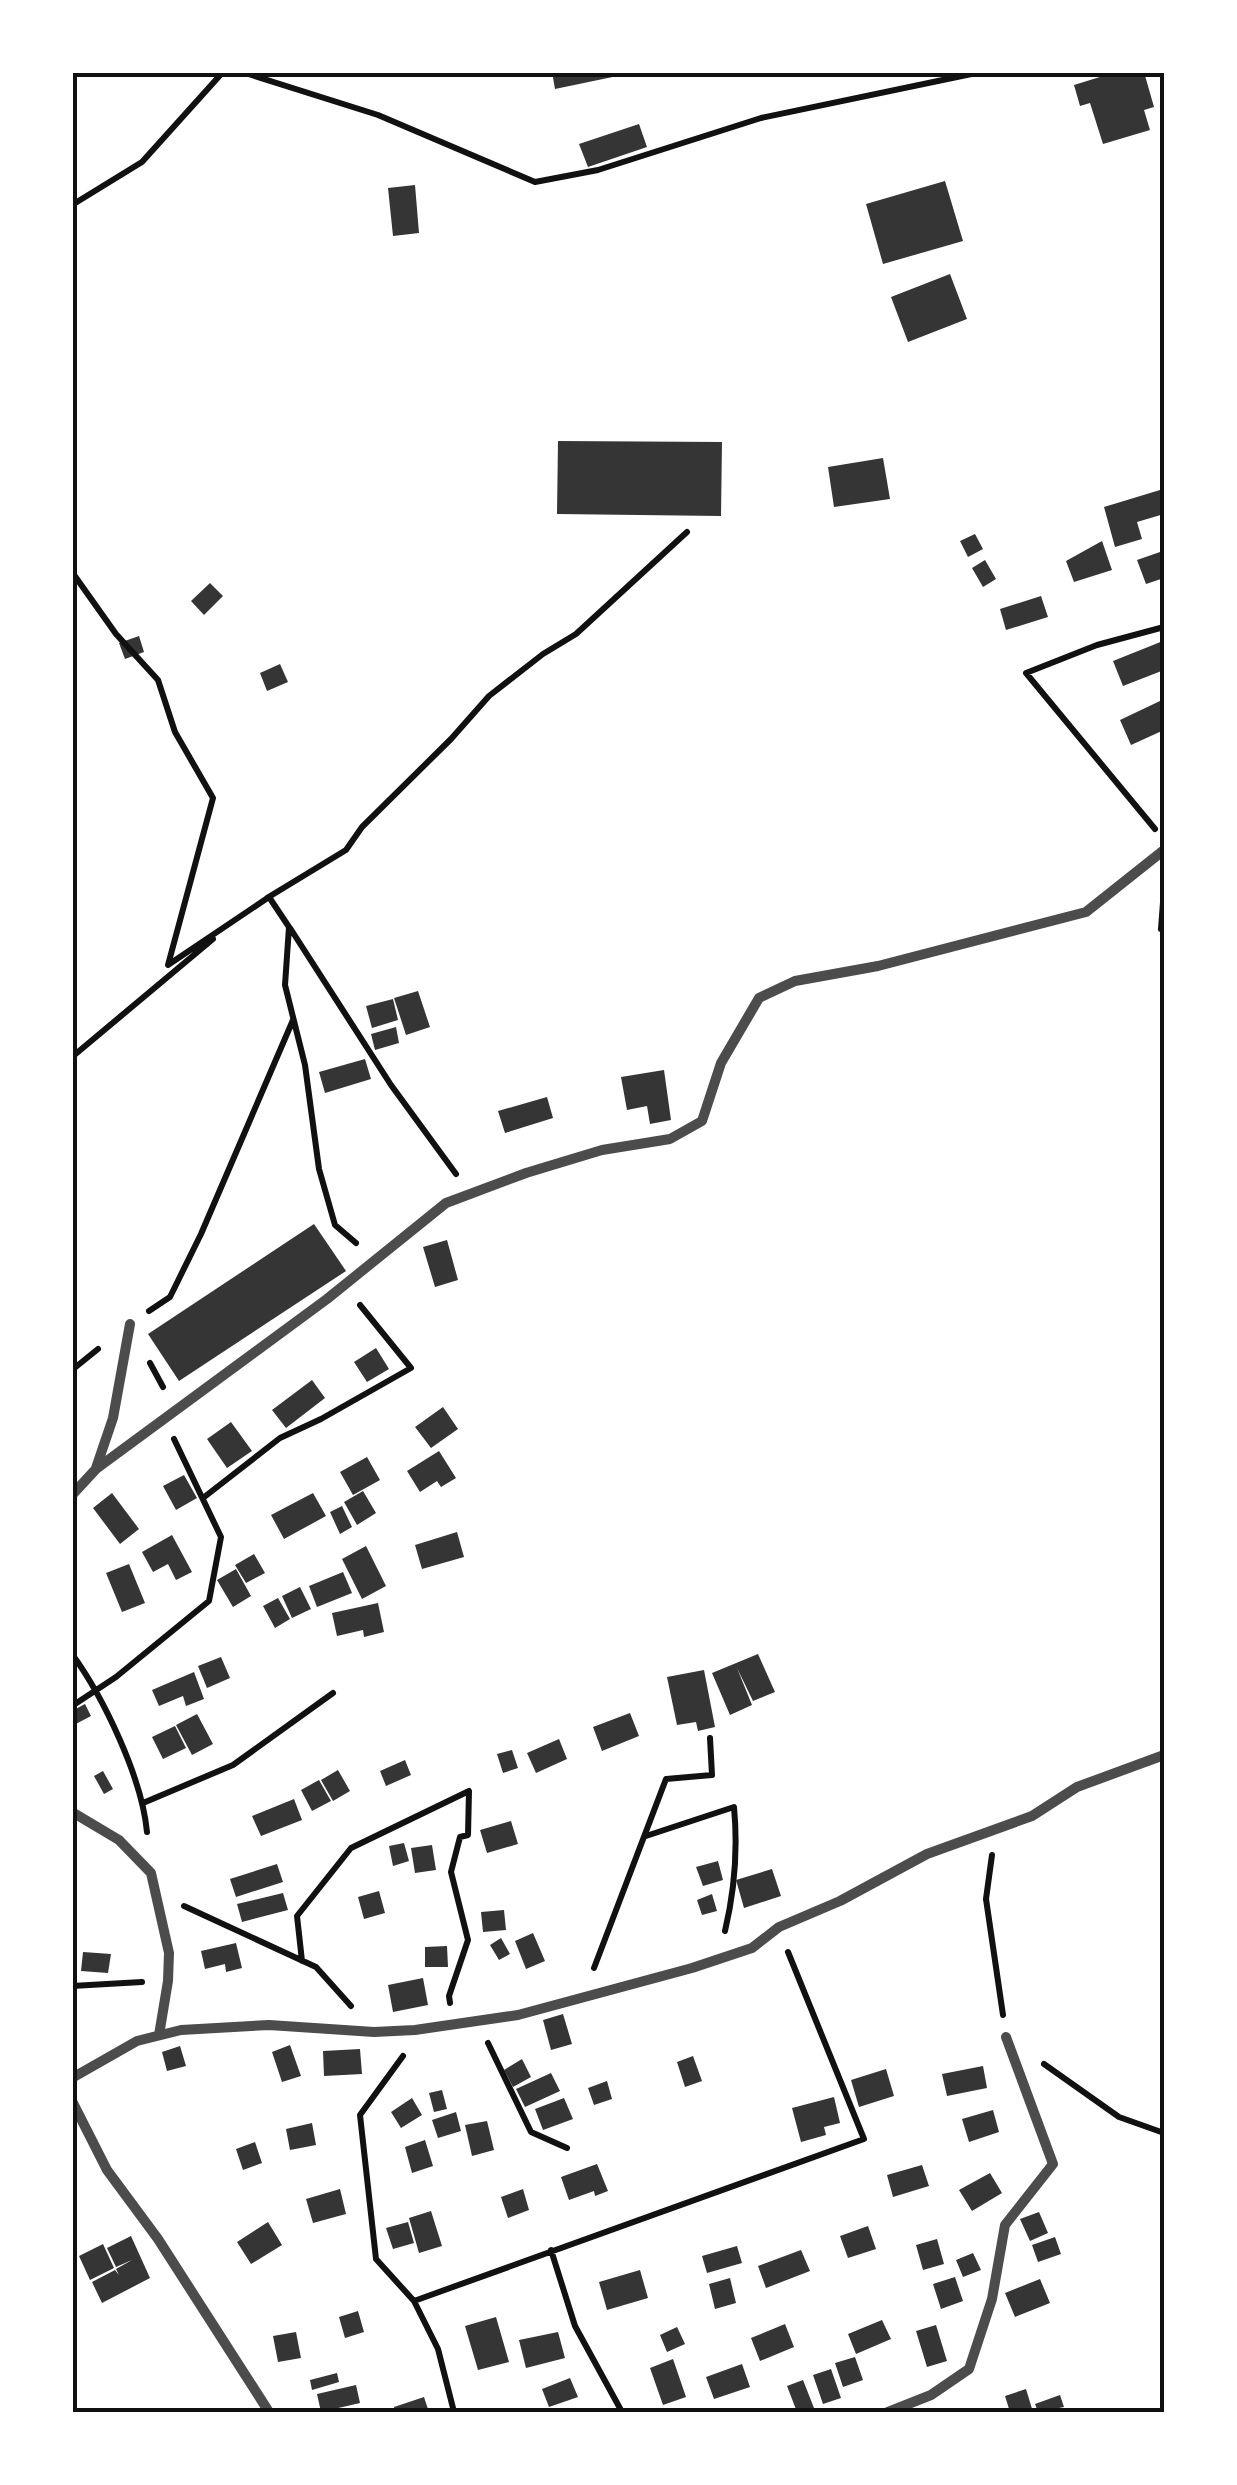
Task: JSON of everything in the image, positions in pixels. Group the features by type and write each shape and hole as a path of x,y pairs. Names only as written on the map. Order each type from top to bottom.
{"street":[{"path":"72,1495 96,1469 344,1286 446,1203 602,1150 670,1139 702,1121 721,1063 760,998 796,981 878,966 1086,912 1164,850"},
{"path":"96,1469 114,1418 130,1324"},
{"path":"72,2078 137,2041 181,2030 268,2025 374,2032 518,2016 719,1959 752,1948 778,1927 840,1902 927,1854 1032,1816 1077,1787 1164,1755"},
{"path":"72,1812 119,1840 151,1873 169,1952 159,2035"},
{"path":"888,2412 931,2395 969,2369 992,2299 1004,2225 1053,2164 1006,2037"},
{"path":"72,2101 107,2170 158,2238 268,2412"}],"path":[{"path":"72,205 142,162 224,72"},
{"path":"242,72 378,115 535,182 598,170 760,118 980,72"},
{"path":"72,572 116,634 158,680 175,732 213,798 168,965 346,850 362,827 489,696 576,634 686,532"},
{"path":"1164,627 1098,645 1026,674 1164,841"},
{"path":"1164,888 1160,929 1164,928"},
{"path":"268,897 391,1084 470,1194"},
{"path":"72,1057 268,897"},
{"path":"289,927 285,985 305,1066 319,1169 335,1225 376,1260"},
{"path":"72,1706 209,1601 221,1537 175,1442 171,1421 177,1407 158,1380 130,1324 170,1296 294,1019"},
{"path":"203,1498 280,1438 412,1368 344,1286"},
{"path":"72,1654 98,1689 143,1804 151,1873"},
{"path":"143,1804 234,1764 333,1693"},
{"path":"584,1998 666,1779 712,1775 710,1738"},
{"path":"302,1961 297,1916 350,1848 469,1791 468,1835 460,1837 451,1872 468,1940 450,1996 452,2024"},
{"path":"644,1836 734,1807 734,1898 719,1959"},
{"path":"996,1829 986,1898 1006,2037 1119,2117 1164,2133"},
{"path":"414,2301 864,2140 778,1927"},
{"path":"72,1986 168,1981"},
{"path":"408,2048 360,2115 376,2259 414,2301 438,2349 454,2412"},
{"path":"551,2250 575,2326 622,2412"}],"building":[{"path":"552,72 627,72 627,74 555,89"},
{"path":"1116,72 1144,72 1154,107 1144,110 1150,130 1103,144 1090,103 1080,106 1074,85"},
{"path":"639,124 647,147 588,167 579,144"},
{"path":"945,181 963,241 883,264 866,204"},
{"path":"415,185 419,233 393,236 388,188"},
{"path":"950,274 967,319 908,342 891,297"},
{"path":"558,441 722,442 721,516 557,514"},
{"path":"883,458 890,499 834,507 828,467"},
{"path":"1160,490 1164,514 1137,522 1142,539 1115,547 1104,507"},
{"path":"975,534 983,549 968,557 960,541"},
{"path":"1102,541 1112,570 1074,582 1066,561"},
{"path":"1160,552 1164,578 1146,584 1137,560"},
{"path":"985,560 996,579 983,587 972,568"},
{"path":"210,583 223,596 204,615 191,601"},
{"path":"1041,596 1048,617 1006,630 1000,609"},
{"path":"139,636 144,652 125,659 119,643"},
{"path":"1163,641 1164,670 1123,686 1113,661"},
{"path":"280,664 288,682 267,691 260,673"},
{"path":"1160,701 1164,730 1131,745 1120,720"},
{"path":"418,991 430,1027 406,1035 394,998"},
{"path":"393,999 398,1020 372,1028 366,1006"},
{"path":"396,1027 399,1043 375,1050 371,1034"},
{"path":"365,1059 371,1079 325,1093 319,1072"},
{"path":"664,1070 671,1120 650,1124 647,1106 627,1110 621,1077"},
{"path":"547,1097 553,1118 505,1133 498,1111"},
{"path":"314,1224 346,1271 179,1381 148,1334"},
{"path":"447,1240 458,1280 435,1287 423,1247"},
{"path":"376,1348 389,1369 367,1382 354,1362"},
{"path":"312,1380 325,1398 286,1428 272,1410"},
{"path":"443,1407 458,1429 431,1448 415,1427"},
{"path":"231,1422 252,1451 227,1468 207,1439"},
{"path":"439,1451 456,1478 441,1487 437,1481 420,1492 407,1471"},
{"path":"367,1457 380,1480 353,1495 340,1472"},
{"path":"184,1475 197,1498 176,1510 163,1486"},
{"path":"363,1491 376,1513 357,1525 344,1502"},
{"path":"112,1493 139,1529 120,1544 93,1508"},
{"path":"313,1493 326,1516 284,1539 271,1515"},
{"path":"342,1506 352,1527 340,1534 330,1512"},
{"path":"457,1532 464,1557 422,1569 415,1545"},
{"path":"172,1535 192,1572 176,1580 168,1564 153,1572 142,1552"},
{"path":"366,1546 386,1586 362,1599 342,1559"},
{"path":"254,1554 265,1573 246,1583 235,1565"},
{"path":"129,1564 145,1603 122,1612 106,1573"},
{"path":"236,1569 251,1596 233,1607 217,1580"},
{"path":"343,1572 352,1593 317,1607 309,1586"},
{"path":"300,1587 311,1609 292,1618 282,1596"},
{"path":"278,1598 290,1619 275,1628 263,1606"},
{"path":"378,1603 384,1632 364,1637 363,1630 337,1636 332,1613"},
{"path":"758,1654 775,1692 753,1701 737,1668 752,1705 730,1715 712,1673"},
{"path":"221,1657 230,1678 207,1688 198,1666"},
{"path":"704,1670 715,1727 698,1731 696,1722 677,1725 667,1677"},
{"path":"194,1672 204,1699 186,1706 183,1696 159,1706 152,1690"},
{"path":"85,1704 91,1716 72,1726 72,1711"},
{"path":"630,1713 639,1736 602,1751 593,1727"},
{"path":"197,1714 213,1744 192,1755 176,1725"},
{"path":"175,1726 186,1748 163,1759 152,1737"},
{"path":"559,1739 567,1759 536,1773 527,1753"},
{"path":"512,1750 518,1768 503,1773 497,1754"},
{"path":"405,1760 411,1775 386,1786 380,1771"},
{"path":"338,1770 350,1791 333,1801 321,1780"},
{"path":"103,1771 113,1789 104,1794 94,1776"},
{"path":"319,1780 331,1801 312,1811 301,1790"},
{"path":"294,1799 302,1820 261,1836 252,1816"},
{"path":"511,1821 518,1844 487,1853 480,1830"},
{"path":"404,1843 409,1861 393,1866 389,1846"},
{"path":"432,1845 436,1870 415,1873 411,1848"},
{"path":"718,1861 723,1880 703,1886 696,1867"},
{"path":"277,1864 283,1882 236,1897 230,1879"},
{"path":"772,1869 781,1896 744,1908 736,1880"},
{"path":"379,1891 385,1913 364,1919 358,1897"},
{"path":"283,1893 288,1910 242,1922 237,1904"},
{"path":"712,1894 717,1911 702,1915 697,1900"},
{"path":"504,1910 506,1930 483,1932 481,1912"},
{"path":"533,1933 545,1961 526,1969 515,1941"},
{"path":"501,1938 510,1954 499,1960 490,1945"},
{"path":"236,1943 242,1968 226,1972 225,1964 205,1969 201,1951"},
{"path":"447,1946 448,1967 425,1967 425,1947"},
{"path":"83,1952 111,1954 108,1973 81,1971"},
{"path":"423,1978 428,2005 393,2012 388,1985"},
{"path":"563,2014 572,2044 551,2050 543,2020"},
{"path":"290,2045 301,2076 282,2082 272,2052"},
{"path":"180,2046 186,2066 167,2071 162,2052"},
{"path":"360,2049 362,2074 324,2076 323,2051"},
{"path":"693,2056 702,2081 685,2087 677,2062"},
{"path":"522,2059 531,2077 513,2087 504,2070"},
{"path":"983,2066 987,2088 947,2096 942,2074"},
{"path":"886,2069 894,2096 859,2107 851,2080"},
{"path":"551,2073 560,2091 525,2107 516,2089"},
{"path":"607,2081 612,2099 594,2105 588,2088"},
{"path":"442,2090 447,2109 434,2112 429,2093"},
{"path":"834,2097 840,2123 824,2127 826,2135 801,2142 792,2108"},
{"path":"412,2098 422,2115 401,2128 391,2112"},
{"path":"564,2098 573,2119 543,2130 535,2109"},
{"path":"993,2110 999,2132 969,2142 962,2119"},
{"path":"456,2112 461,2131 438,2138 432,2120"},
{"path":"487,2121 494,2150 472,2156 465,2125"},
{"path":"312,2123 316,2145 290,2150 286,2129"},
{"path":"425,2140 433,2166 412,2173 405,2147"},
{"path":"255,2142 262,2163 243,2170 236,2149"},
{"path":"597,2164 608,2191 595,2196 594,2191 569,2200 561,2177"},
{"path":"922,2165 929,2186 893,2197 887,2175"},
{"path":"990,2173 1002,2193 972,2211 959,2190"},
{"path":"340,2189 346,2214 313,2223 306,2199"},
{"path":"523,2189 529,2210 508,2218 501,2197"},
{"path":"431,2211 442,2246 419,2253 409,2218"},
{"path":"1039,2212 1048,2233 1030,2241 1020,2219"},
{"path":"268,2222 282,2245 251,2264 237,2242"},
{"path":"408,2222 414,2243 393,2249 386,2228"},
{"path":"868,2226 876,2249 848,2258 840,2236"},
{"path":"131,2236 150,2278 102,2303 92,2282 115,2270 119,2275 116,2269 132,2260 116,2267 107,2248"},
{"path":"1055,2237 1061,2254 1038,2262 1032,2245"},
{"path":"937,2239 944,2264 923,2270 916,2245"},
{"path":"103,2244 114,2268 90,2280 79,2256"},
{"path":"737,2246 742,2263 707,2273 702,2256"},
{"path":"801,2250 810,2271 766,2288 758,2266"},
{"path":"973,2253 981,2270 963,2277 956,2260"},
{"path":"640,2270 648,2298 607,2310 599,2282"},
{"path":"955,2277 963,2301 941,2309 933,2284"},
{"path":"730,2278 736,2303 715,2309 709,2284"},
{"path":"1040,2279 1050,2303 1015,2317 1005,2293"},
{"path":"358,2311 364,2332 345,2338 339,2317"},
{"path":"496,2317 509,2362 478,2370 465,2326"},
{"path":"882,2320 891,2339 856,2354 848,2334"},
{"path":"785,2324 794,2347 760,2361 751,2338"},
{"path":"936,2325 947,2361 927,2367 916,2331"},
{"path":"677,2327 685,2344 667,2352 660,2335"},
{"path":"296,2332 301,2358 278,2362 273,2336"},
{"path":"558,2332 565,2358 526,2368 519,2340"},
{"path":"855,2357 863,2380 843,2387 835,2363"},
{"path":"673,2359 686,2397 663,2405 650,2368"},
{"path":"742,2364 750,2387 714,2399 706,2377"},
{"path":"831,2369 841,2398 823,2404 813,2375"},
{"path":"337,2373 339,2382 312,2390 310,2380"},
{"path":"570,2378 578,2397 549,2407 542,2389"},
{"path":"803,2380 814,2408 797,2412 787,2386"},
{"path":"356,2385 360,2403 321,2412 317,2394"},
{"path":"1026,2389 1033,2412 1010,2412 1005,2396"},
{"path":"1060,2395 1064,2407 1038,2412 1035,2404"},
{"path":"424,2397 429,2412 395,2412 394,2407"}]}
